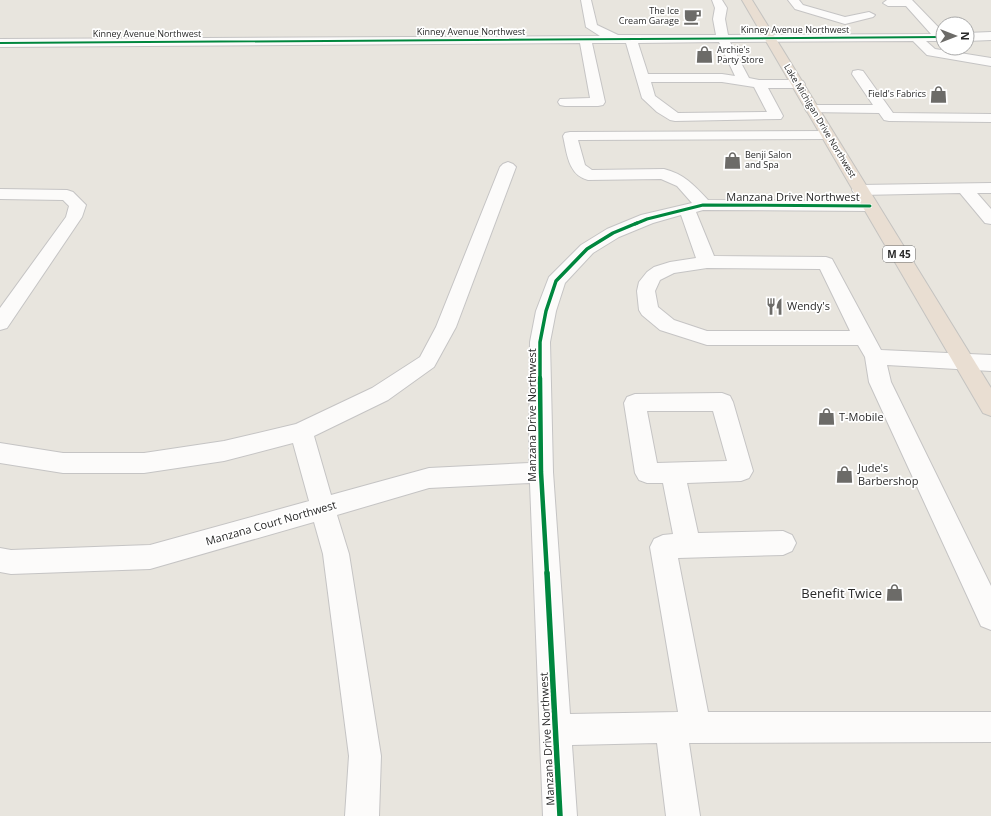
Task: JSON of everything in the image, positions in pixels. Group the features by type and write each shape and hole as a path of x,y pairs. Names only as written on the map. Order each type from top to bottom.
{"highway":[{"name":"Lake Michigan Drive Northwest","path":"747,0 990,405"}],"street":[{"path":"586,0 592,27 616,39"},
{"path":"717,0 721,8 719,19 722,39 744,81"},
{"path":"793,0 799,7 845,21 869,15"},
{"path":"888,3 907,1 935,30"},
{"path":"845,21 859,38"},
{"path":"975,36 991,36"},
{"path":"916,37 931,52 990,63"},
{"name":"Kinney Avenue Northwest","path":"0,43 935,37"},
{"path":"631,39 649,98 675,117 776,116 759,84"},
{"path":"565,102 598,102 585,40"},
{"path":"975,49 990,63"},
{"path":"858,74 890,117 991,118"},
{"path":"643,78 722,78 759,84 798,84"},
{"path":"812,109 884,109"},
{"path":"707,262 695,207 683,183 664,174 588,175 578,168 570,136 827,135"},
{"path":"0,454 63,463 144,463 224,451 301,432 380,394 426,362 446,327 508,167"},
{"name":"Manzana Drive Northwest","path":"560,816 540,472 540,342 546,311 556,281 587,249 613,233 647,219 695,207 865,198 991,188"},
{"path":"965,189 991,219"},
{"path":"0,194 67,195 78,205 74,217 0,323"},
{"path":"864,338 707,338 667,325 649,310 646,290 649,279 663,269 707,262 826,263 875,357 880,382 991,616"},
{"path":"875,357 991,363"},
{"path":"722,402 741,471 673,473 647,473 635,403 722,402"},
{"path":"301,432 336,554 365,756 362,816"},
{"name":"Manzana Court Northwest","path":"0,560 11,562 150,557 429,478 540,472"},
{"path":"673,473 688,545"},
{"path":"683,816 683,728 663,547 783,543"},
{"path":"555,730 991,727"}],"cycle path":[{"path":"0,43 935,37"},
{"path":"560,816 541,472 540,342 546,311 556,281 587,249 613,233 647,219 703,205 870,206"}],"place":[{"name":"The Ice Cream Garage","path":"692,16"},
{"name":"Archie's Party Store","path":"704,55"},
{"name":"Field's Fabrics","path":"939,94"},
{"name":"Benji Salon and Spa","path":"732,160"},
{"name":"Wendy's","path":"774,306"},
{"name":"T-Mobile","path":"826,417"},
{"name":"Jude's Barbershop","path":"845,474"},
{"name":"Benefit Twice","path":"895,593"}]}
